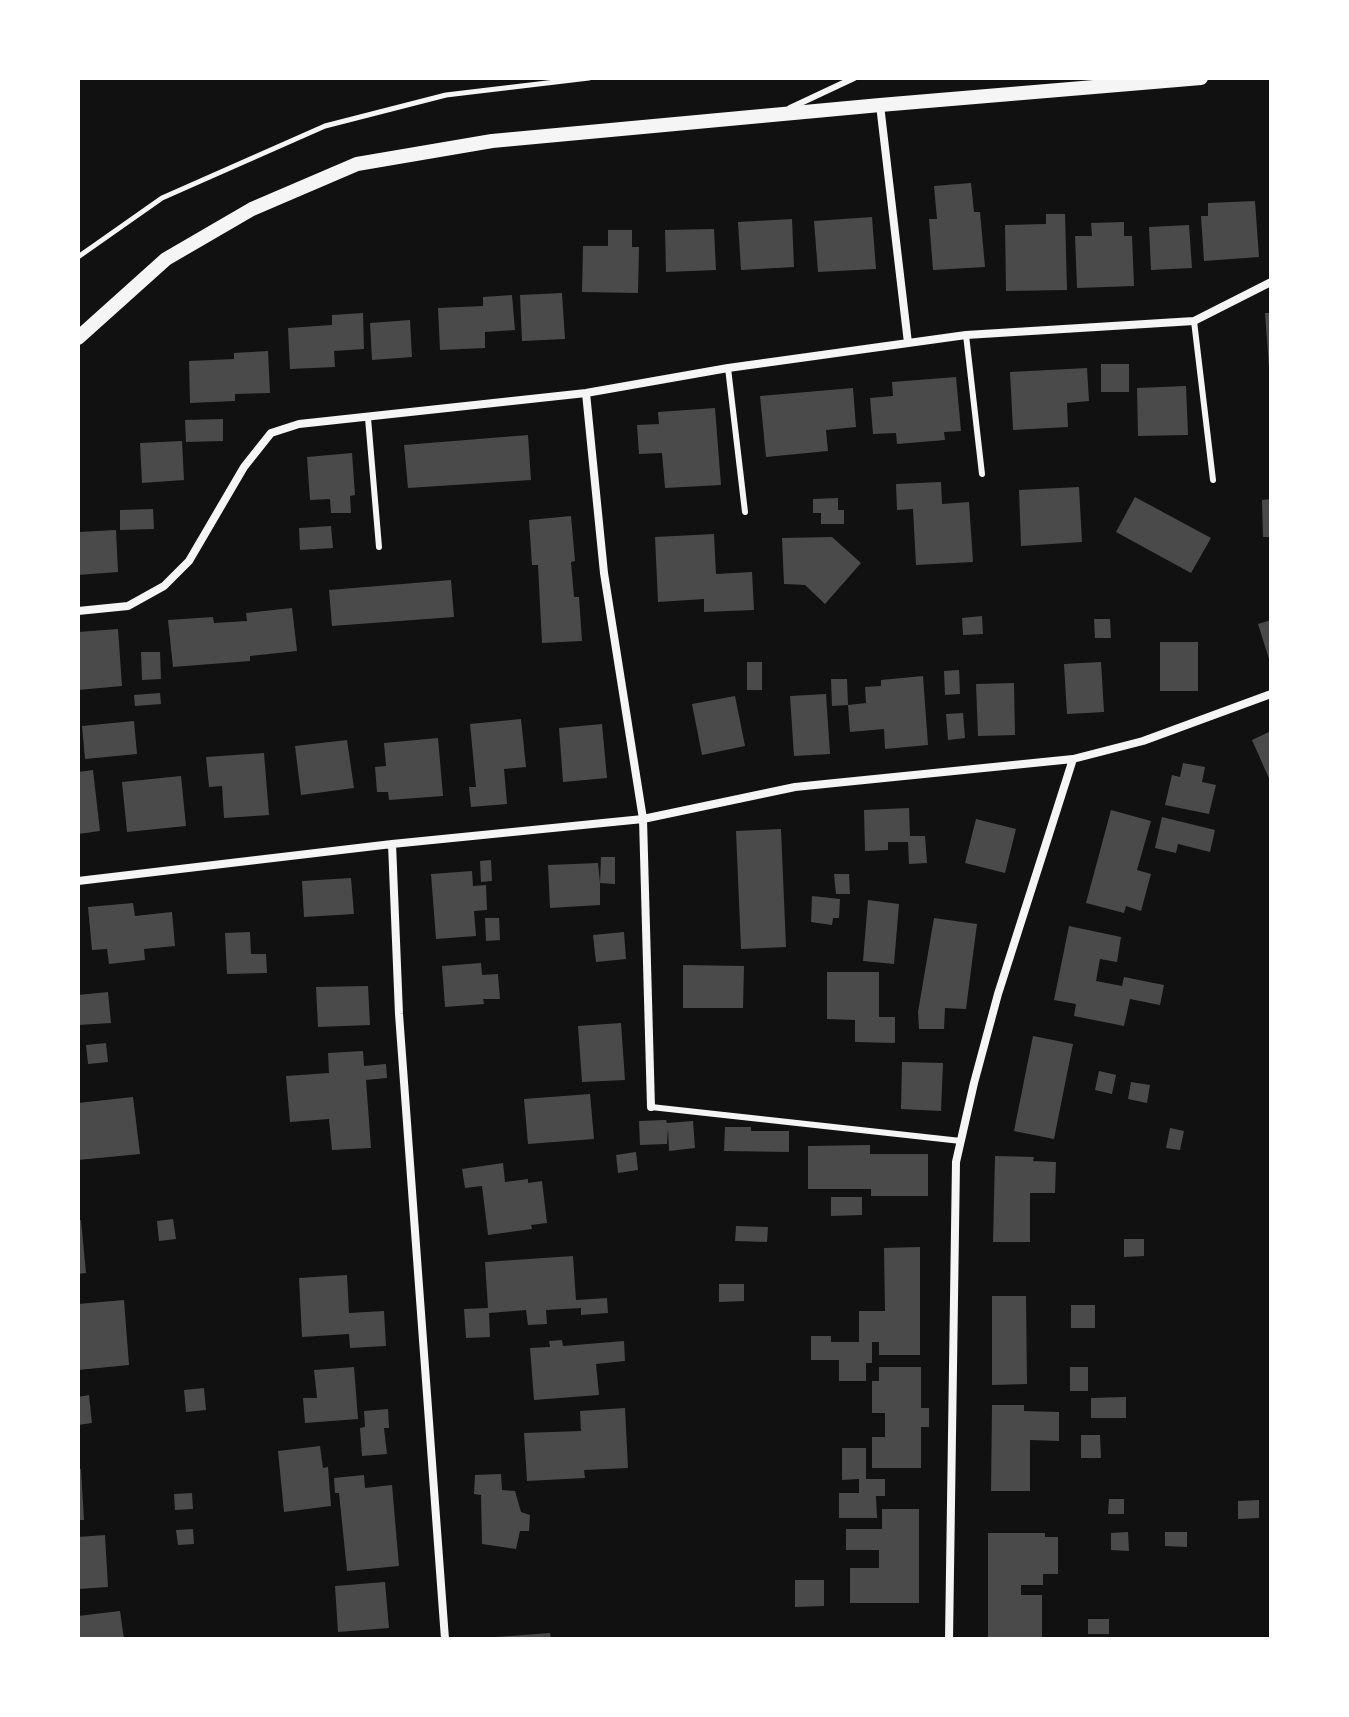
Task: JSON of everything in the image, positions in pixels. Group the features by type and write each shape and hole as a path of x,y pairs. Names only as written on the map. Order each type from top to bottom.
{"street":[{"path":"78,338 166,259 252,209 357,164 492,141 1201,78"},
{"path":"880,105 908,343"},
{"path":"78,611 128,606 164,586 189,561 244,467 271,433 299,424 586,393 728,368 966,335 1194,321 1271,282"},
{"path":"586,393 604,573 643,819 651,1107"},
{"path":"78,881 392,844 643,819 795,787 1073,759 1143,741 1271,694"},
{"path":"949,1639 956,1162 998,994 1073,759"},
{"path":"392,844 399,1014 445,1639"}],"lane":[{"path":"776,115 854,78"},
{"path":"1194,321 1213,480"},
{"path":"966,335 982,474"},
{"path":"728,368 745,512"},
{"path":"368,418 379,547"},
{"path":"651,1107 961,1141"}],"path":[{"path":"78,257 162,198 325,126 446,95 589,78"}],"building":[{"path":"971,183 974,212 980,212 985,267 933,270 929,219 937,219 934,186"},
{"path":"1255,201 1259,257 1204,261 1201,216 1208,216 1208,203"},
{"path":"1046,214 1065,214 1067,290 1006,291 1005,225 1046,224"},
{"path":"872,217 876,269 818,272 814,221"},
{"path":"792,219 794,267 741,270 738,222"},
{"path":"1124,222 1124,236 1132,236 1134,286 1077,288 1075,236 1092,236 1091,223"},
{"path":"1189,225 1192,268 1151,270 1149,227"},
{"path":"714,229 716,270 666,272 665,230"},
{"path":"608,230 632,230 632,247 639,247 638,293 582,292 583,246 608,246"},
{"path":"562,293 565,339 522,341 520,295"},
{"path":"512,295 515,330 485,332 485,348 440,350 438,308 483,306 483,297"},
{"path":"363,313 364,349 334,351 335,367 290,369 288,328 332,325 332,315"},
{"path":"1265,313 1271,313 1271,367 1269,367"},
{"path":"410,320 412,357 372,360 370,323"},
{"path":"268,351 270,393 235,394 235,401 190,403 189,361 234,359 234,353"},
{"path":"1101,364 1129,364 1129,392 1101,392"},
{"path":"1087,368 1089,401 1067,403 1068,427 1013,430 1010,372"},
{"path":"956,377 961,431 944,432 945,440 897,444 896,433 873,434 870,398 893,396 892,382"},
{"path":"1186,386 1188,435 1138,436 1137,388"},
{"path":"853,388 856,427 826,430 828,451 766,457 760,396"},
{"path":"715,408 721,485 665,488 662,453 639,454 637,425 659,424 658,412"},
{"path":"223,419 223,441 186,442 185,420"},
{"path":"528,435 531,480 408,488 404,445"},
{"path":"182,441 184,480 142,483 140,443"},
{"path":"352,453 355,495 350,496 351,513 331,513 330,499 310,500 307,457"},
{"path":"941,482 942,504 969,502 973,562 916,565 913,509 897,510 896,484"},
{"path":"1079,487 1082,542 1021,546 1019,490"},
{"path":"1135,497 1211,538 1191,573 1116,532"},
{"path":"838,498 838,510 844,510 844,524 821,524 821,513 813,513 813,499"},
{"path":"1271,499 1271,537 1263,537 1262,500"},
{"path":"153,509 154,529 120,530 120,510"},
{"path":"571,516 574,597 579,597 582,641 542,643 538,565 532,565 529,520"},
{"path":"331,526 333,548 300,550 299,528"},
{"path":"116,530 118,572 78,575 78,532"},
{"path":"714,534 716,574 752,572 754,610 704,612 704,599 658,602 655,537"},
{"path":"832,537 861,563 825,604 805,585 784,584 782,538"},
{"path":"451,580 454,617 332,626 329,590"},
{"path":"292,608 297,651 250,656 250,661 173,667 168,620 213,617 214,623 247,621 246,613"},
{"path":"982,616 983,634 963,635 962,618"},
{"path":"1094,619 1110,619 1111,638 1095,638"},
{"path":"1271,620 1271,662 1270,662 1258,624"},
{"path":"118,629 122,686 78,690 78,632"},
{"path":"1160,642 1198,642 1198,691 1160,691"},
{"path":"141,652 160,652 161,679 142,680"},
{"path":"747,662 762,662 762,690 747,690"},
{"path":"1101,662 1104,712 1067,714 1064,664"},
{"path":"959,670 960,694 945,695 944,671"},
{"path":"923,676 928,745 885,749 884,729 850,732 848,705 866,703 865,687 881,686 881,680"},
{"path":"831,679 847,679 848,705 832,706"},
{"path":"1014,683 1015,735 978,736 976,684"},
{"path":"160,693 161,704 135,706 134,695"},
{"path":"826,694 830,754 794,756 790,696"},
{"path":"735,696 745,746 702,755 692,704"},
{"path":"963,713 965,738 948,740 946,714"},
{"path":"521,719 526,767 504,769 507,804 471,807 469,787 476,787 470,724"},
{"path":"134,721 137,754 85,759 82,726"},
{"path":"602,724 607,778 563,782 559,728"},
{"path":"1271,731 1271,783 1252,740"},
{"path":"438,738 443,796 389,800 388,792 377,792 375,767 386,766 384,743"},
{"path":"347,740 354,788 301,795 295,746"},
{"path":"264,753 269,815 224,818 222,786 209,787 206,757"},
{"path":"1183,763 1205,767 1202,782 1216,785 1209,814 1165,805 1172,775 1180,777"},
{"path":"93,770 100,831 78,834 78,772"},
{"path":"181,776 186,826 127,832 122,782"},
{"path":"909,808 910,836 925,836 927,863 909,864 908,842 888,842 888,850 865,851 864,810"},
{"path":"1111,810 1151,821 1137,870 1151,874 1141,911 1126,906 1124,913 1086,903"},
{"path":"1162,817 1215,830 1210,852 1178,844 1176,853 1155,848"},
{"path":"976,819 1016,829 1005,873 965,863"},
{"path":"781,829 786,947 741,949 736,831"},
{"path":"601,857 615,857 615,884 600,883"},
{"path":"491,860 492,881 481,882 480,861"},
{"path":"598,863 600,905 550,908 548,865"},
{"path":"472,871 473,886 486,885 487,910 474,911 476,936 436,939 431,874"},
{"path":"834,874 849,874 850,894 836,894"},
{"path":"351,878 354,914 304,917 302,881"},
{"path":"812,896 840,899 839,918 833,918 832,925 811,922"},
{"path":"868,900 899,904 894,964 863,961"},
{"path":"133,903 135,916 172,912 175,946 144,949 145,960 109,964 107,949 92,950 88,907"},
{"path":"485,918 499,918 500,940 486,941"},
{"path":"934,918 977,924 966,1009 945,1008 944,1029 919,1029 918,1012"},
{"path":"1069,926 1121,937 1117,962 1100,959 1096,981 1122,986 1124,977 1164,985 1160,1005 1130,999 1124,1026 1074,1016 1076,1004 1054,1000"},
{"path":"250,932 251,954 266,954 267,973 227,974 225,933"},
{"path":"624,932 626,959 596,962 593,935"},
{"path":"481,963 482,975 498,974 500,999 483,999 484,1004 445,1007 442,966"},
{"path":"683,965 744,966 743,1008 683,1008"},
{"path":"827,972 879,972 879,1017 895,1017 895,1043 855,1042 855,1020 827,1019"},
{"path":"368,986 370,1025 318,1027 316,987"},
{"path":"108,992 111,1023 78,1025 78,995"},
{"path":"621,1023 625,1080 582,1082 578,1026"},
{"path":"1033,1036 1073,1044 1054,1139 1014,1131"},
{"path":"106,1043 108,1062 88,1064 86,1045"},
{"path":"363,1051 364,1066 386,1064 387,1078 366,1080 371,1148 332,1150 329,1119 290,1122 286,1076 329,1073 328,1053"},
{"path":"902,1062 943,1063 941,1111 901,1109"},
{"path":"1099,1071 1116,1075 1112,1094 1095,1090"},
{"path":"1131,1082 1150,1085 1147,1103 1128,1099"},
{"path":"590,1094 594,1139 528,1144 524,1099"},
{"path":"133,1097 140,1154 78,1160 78,1103"},
{"path":"666,1120 667,1123 693,1121 695,1148 669,1151 668,1128 667,1144 640,1145 639,1121"},
{"path":"725,1127 789,1131 789,1152 724,1151"},
{"path":"1170,1128 1184,1131 1180,1150 1166,1148"},
{"path":"870,1145 870,1154 928,1154 928,1196 871,1196 871,1189 808,1189 808,1146"},
{"path":"636,1152 638,1170 618,1173 616,1155"},
{"path":"995,1156 1034,1157 1033,1161 1056,1162 1055,1193 1030,1193 1030,1242 993,1242"},
{"path":"503,1163 505,1182 542,1181 547,1223 531,1225 532,1229 488,1235 482,1186 465,1188 462,1169"},
{"path":"831,1197 862,1197 862,1215 831,1216"},
{"path":"173,1219 176,1239 159,1241 157,1221"},
{"path":"81,1220 86,1273 78,1274 78,1221"},
{"path":"736,1226 768,1227 767,1242 735,1241"},
{"path":"1124,1239 1144,1239 1144,1256 1124,1257"},
{"path":"920,1247 920,1355 879,1355 879,1342 872,1342 872,1363 866,1363 866,1381 839,1381 839,1360 811,1360 811,1336 831,1336 831,1342 859,1342 859,1311 885,1311 884,1248"},
{"path":"573,1256 576,1300 607,1298 608,1313 581,1315 581,1308 546,1310 547,1324 528,1325 526,1310 489,1313 490,1337 466,1338 464,1309 488,1308 485,1262"},
{"path":"347,1275 349,1313 384,1311 386,1346 350,1348 349,1334 302,1337 299,1278"},
{"path":"719,1284 744,1284 744,1301 719,1302"},
{"path":"992,1296 1026,1296 1027,1384 992,1385"},
{"path":"124,1300 129,1365 78,1370 78,1304"},
{"path":"1071,1305 1095,1305 1095,1328 1071,1328"},
{"path":"562,1340 563,1346 624,1341 625,1361 596,1364 599,1395 534,1400 530,1348 550,1347 549,1341"},
{"path":"354,1367 358,1419 305,1423 303,1398 317,1398 314,1370"},
{"path":"879,1367 921,1367 921,1408 929,1408 929,1427 921,1427 921,1468 872,1468 872,1437 885,1437 885,1413 872,1413 872,1381 879,1381"},
{"path":"1070,1367 1088,1367 1088,1391 1070,1391"},
{"path":"204,1388 206,1410 186,1412 184,1390"},
{"path":"89,1395 92,1423 78,1425 78,1397"},
{"path":"1126,1397 1126,1418 1091,1418 1091,1398"},
{"path":"992,1405 1024,1405 1024,1411 1059,1412 1059,1441 1030,1440 1030,1491 991,1491"},
{"path":"625,1408 628,1468 584,1470 585,1478 527,1481 524,1433 581,1431 580,1411"},
{"path":"388,1409 389,1428 384,1428 387,1454 362,1456 360,1428 365,1427 364,1411"},
{"path":"1081,1435 1100,1435 1101,1458 1081,1458"},
{"path":"320,1446 323,1468 328,1467 331,1506 284,1512 278,1451"},
{"path":"842,1448 866,1448 866,1479 885,1479 885,1496 876,1496 877,1518 839,1518 839,1493 859,1493 859,1479 842,1480"},
{"path":"78,1469 81,1469 84,1520 78,1520"},
{"path":"501,1474 502,1490 515,1491 521,1512 530,1515 529,1531 520,1531 516,1549 482,1544 481,1495 474,1494 475,1475"},
{"path":"364,1475 365,1488 392,1485 399,1566 347,1571 339,1493 335,1493 334,1478"},
{"path":"192,1493 193,1509 175,1510 174,1494"},
{"path":"1109,1499 1124,1499 1124,1514 1108,1514"},
{"path":"1259,1500 1259,1518 1238,1519 1238,1501"},
{"path":"882,1509 919,1509 919,1603 850,1603 850,1568 879,1568 879,1550 846,1550 846,1529 882,1529"},
{"path":"193,1529 194,1544 178,1545 176,1530"},
{"path":"1128,1532 1129,1551 1111,1550 1111,1533"},
{"path":"1165,1532 1187,1532 1187,1547 1165,1546"},
{"path":"988,1533 1045,1533 1045,1537 1058,1537 1058,1574 1043,1574 1043,1585 1021,1585 1021,1595 1042,1595 1042,1637 988,1637"},
{"path":"105,1535 108,1587 78,1589 78,1537"},
{"path":"795,1580 824,1580 824,1606 795,1607"},
{"path":"385,1582 389,1628 338,1632 335,1586"},
{"path":"120,1611 124,1639 78,1639 78,1616"},
{"path":"1088,1619 1109,1619 1109,1634 1088,1634"},
{"path":"550,1633 551,1639 496,1639 496,1637"}]}
